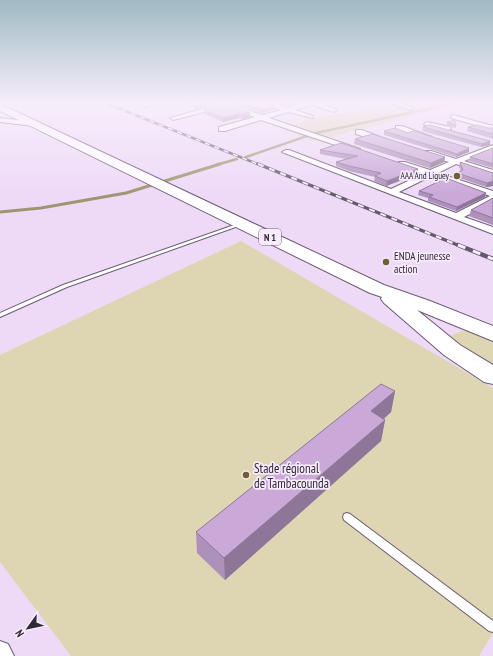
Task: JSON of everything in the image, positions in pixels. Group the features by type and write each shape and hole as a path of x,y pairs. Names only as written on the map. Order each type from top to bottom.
{"highway":[{"name":"N 1","path":"52,133 377,289 423,305 493,334"},
{"name":"N 1","path":"377,289 397,303 452,350 493,376"}],"street":[{"path":"305,133 364,152"},
{"path":"361,133 396,143"},
{"path":"415,133 436,139"},
{"path":"465,147 493,155"},
{"path":"391,192 455,162 493,147"},
{"path":"418,150 493,173"},
{"path":"286,152 493,231"},
{"path":"394,161 493,194"},
{"path":"456,217 493,198"},
{"path":"0,652 3,656"}],"lane":[{"path":"0,315 65,286 242,224"},
{"path":"347,517 493,627"}],"shaded area":[{"path":"292,133 347,133 314,141"},
{"name":"Stade régional de Tambacounda","path":"241,241 493,388 493,633 479,656 71,656 0,562 0,355"},
{"path":"462,331 473,331 493,339 493,371 450,340 450,336"}],"building":[{"path":"389,133 418,133 469,148 457,154"},
{"path":"442,133 459,133 490,141 482,144"},
{"path":"372,134 445,157 431,163 355,139"},
{"path":"341,143 418,169 387,181 375,176 381,173 336,162 358,156 320,150"},
{"path":"493,148 493,164 470,157"},
{"path":"460,162 493,173 493,181 487,183 457,173 463,170"},
{"path":"446,178 486,193 457,207 429,197 433,195 419,191"},
{"path":"493,198 493,218 471,210"},
{"path":"381,384 395,391 371,411 385,420 224,558 196,532"}],"waterway":[{"path":"246,157 307,136"},
{"path":"216,165 237,159"},
{"path":"0,212 41,208 126,193 220,164"}],"railway":[{"path":"179,133 260,165"},
{"path":"258,164 460,246"},
{"path":"458,245 493,259"}],"place":[{"name":"AAA And Liguey","path":"457,176"},
{"name":"ENDA jeunesse action","path":"386,262"},
{"name":"Stade régional de Tambacounda","path":"246,475"}]}
